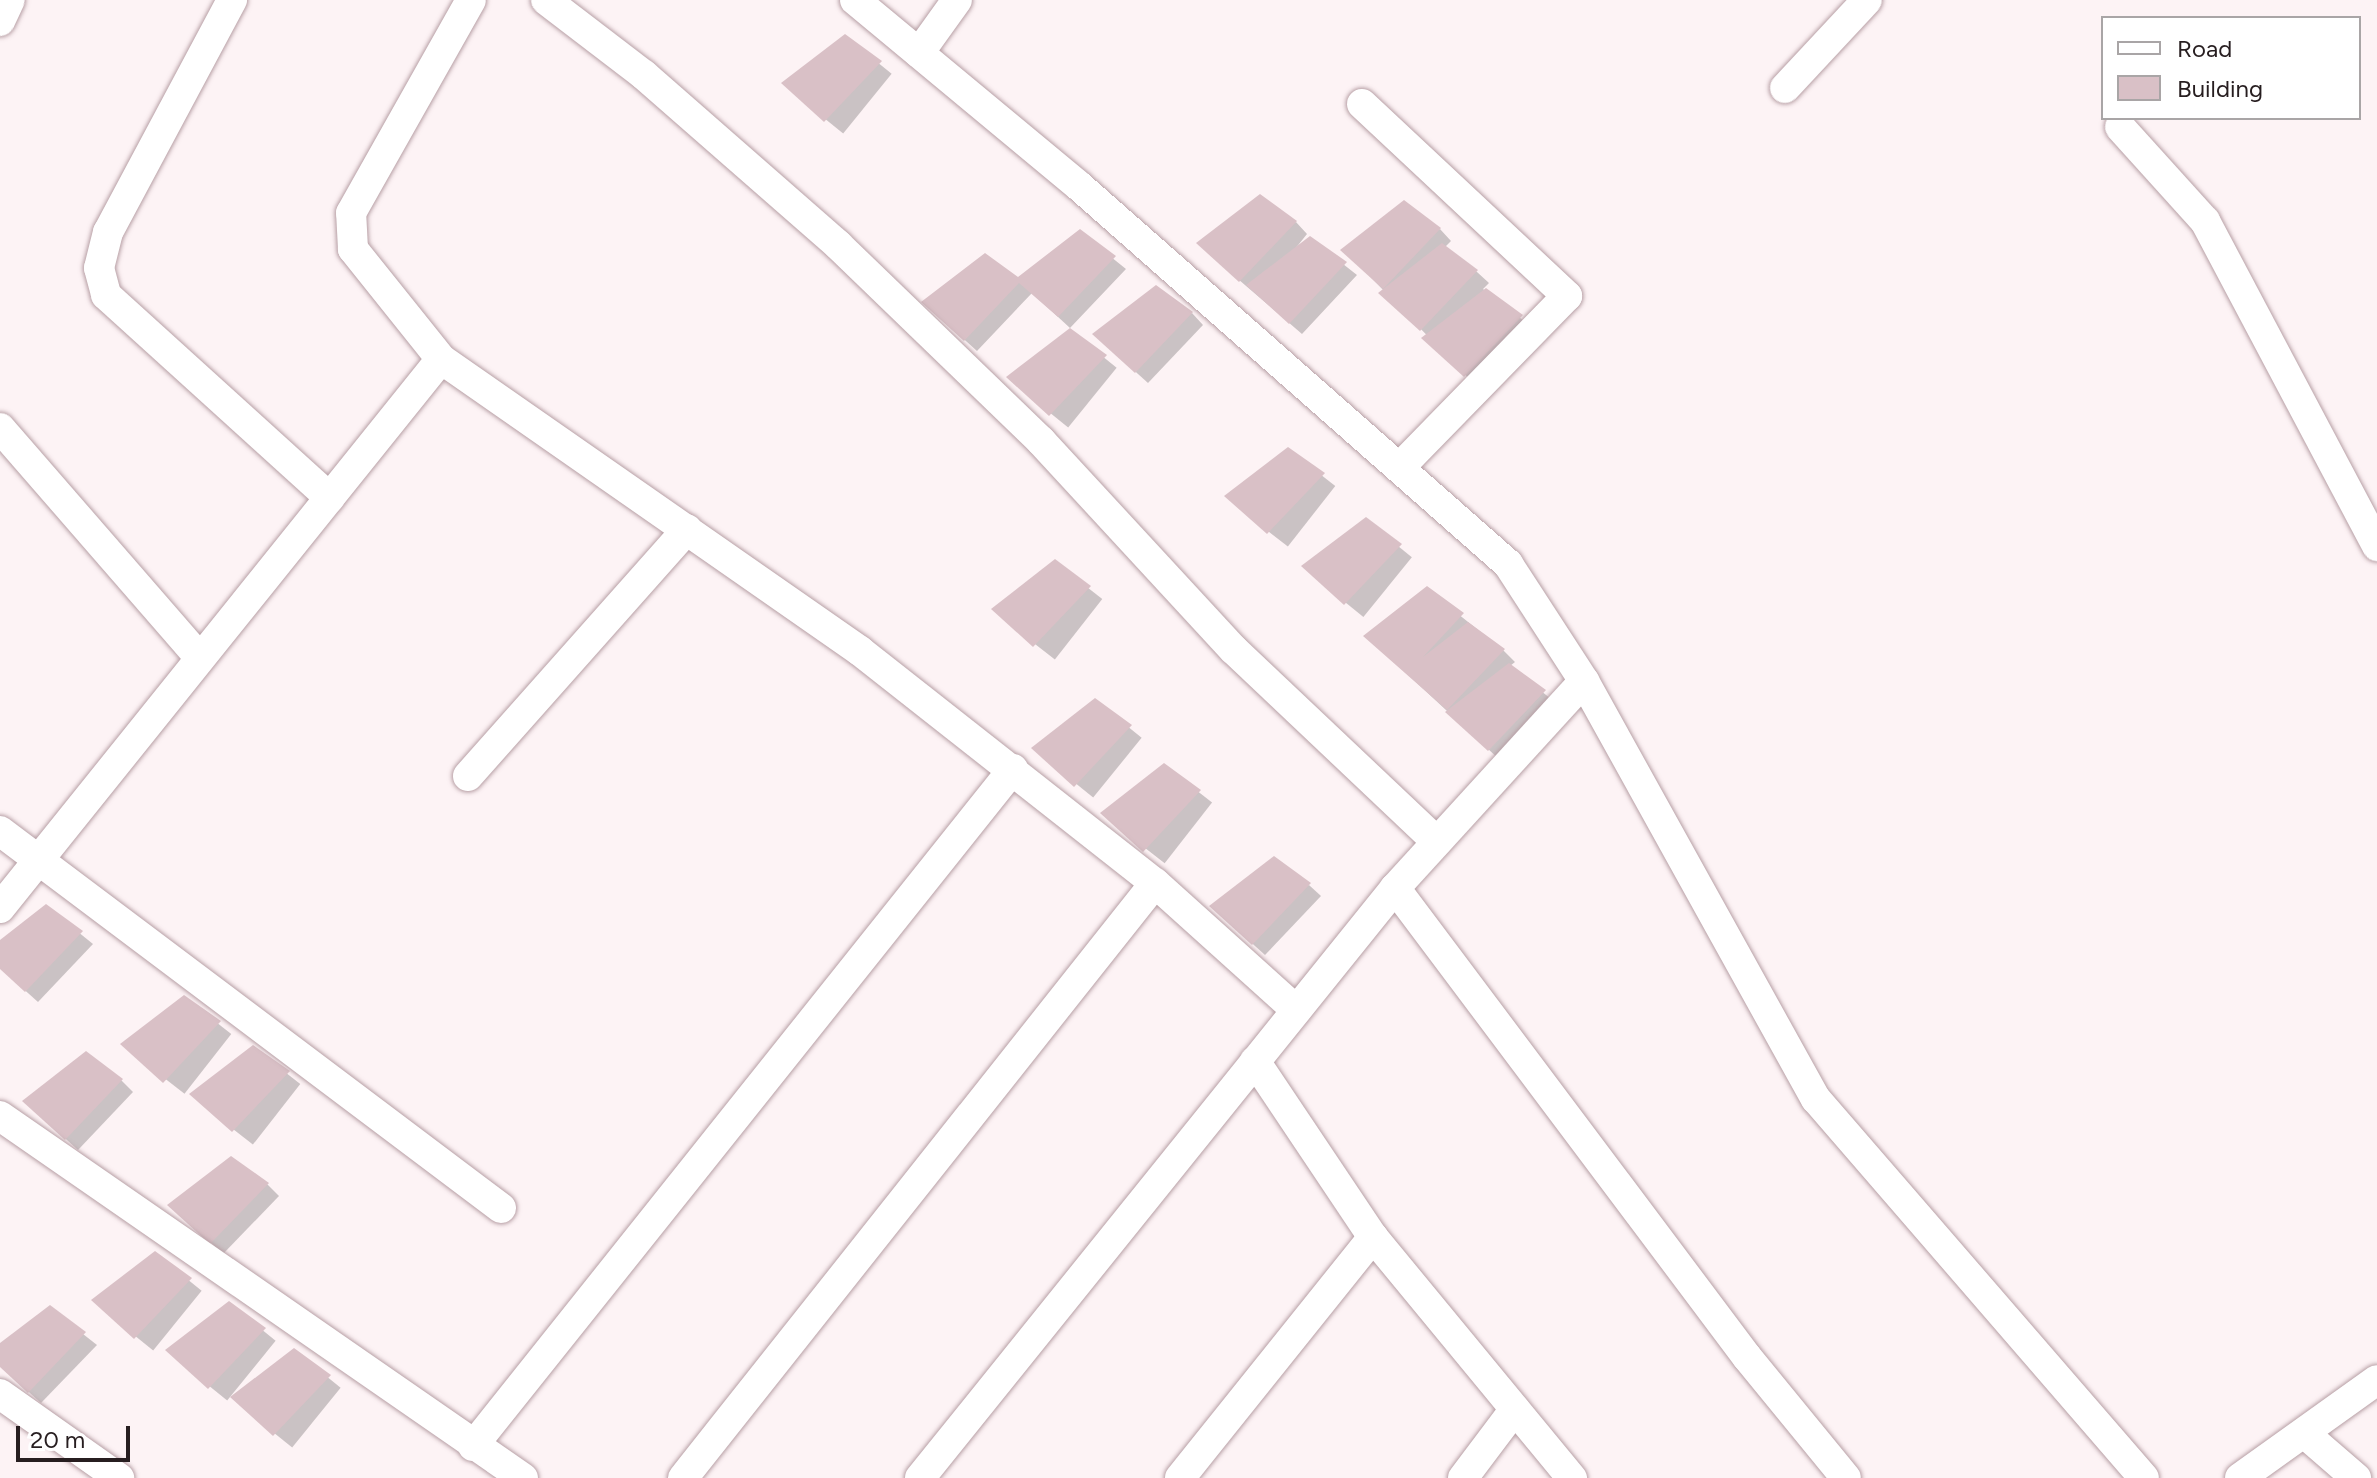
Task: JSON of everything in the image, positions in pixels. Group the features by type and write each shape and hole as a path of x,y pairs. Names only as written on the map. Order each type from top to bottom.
{"street":[{"path":"0,21 10,0"},
{"path":"232,0 108,232 99,268 106,295 330,498"},
{"path":"471,0 351,213 353,249 441,359 860,651 1155,883 1296,1010"},
{"path":"546,0 644,75 838,245 1041,441 1234,650 1437,842"},
{"path":"855,0 1508,564 1584,681 1816,1099 2144,1478"},
{"path":"919,53 957,0"},
{"path":"1785,88 1867,0"},
{"path":"1362,104 1567,296 1399,468"},
{"path":"2120,127 2205,221 2377,546"},
{"path":"0,908 441,359"},
{"path":"0,428 199,657"},
{"path":"468,776 687,529"},
{"path":"920,1478 1395,888 1584,681"},
{"path":"473,1446 1013,769"},
{"path":"0,831 40,857 501,1208"},
{"path":"683,1478 1155,883"},
{"path":"1395,888 1747,1357 1846,1478"},
{"path":"1255,1061 1373,1237 1572,1478"},
{"path":"0,1116 523,1478"},
{"path":"1180,1478 1373,1237"},
{"path":"2240,1478 2377,1380"},
{"path":"0,1394 119,1478"},
{"path":"1463,1478 1515,1409"},
{"path":"2304,1433 2356,1478"}],"building":[{"path":"845,34 882,61 824,122 781,83"},
{"path":"1260,194 1297,221 1239,282 1196,243"},
{"path":"1404,200 1441,228 1383,289 1340,250"},
{"path":"1080,229 1116,256 1058,317 1019,283 964,341 921,302 985,253 1018,277"},
{"path":"1310,236 1347,262 1289,324 1246,285"},
{"path":"1442,243 1478,270 1420,331 1378,293"},
{"path":"1156,285 1193,312 1135,373 1092,334"},
{"path":"1486,288 1523,315 1464,377 1421,338"},
{"path":"1070,328 1107,355 1049,416 1006,377"},
{"path":"1288,447 1325,473 1267,534 1224,496"},
{"path":"1366,517 1402,544 1344,605 1301,566"},
{"path":"1055,559 1091,586 1033,647 991,609"},
{"path":"1427,586 1464,613 1423,657 1468,622 1505,649 1447,710 1363,636"},
{"path":"1509,663 1546,690 1488,751 1445,712"},
{"path":"1095,698 1132,725 1074,787 1031,748"},
{"path":"1164,763 1201,790 1143,852 1100,813"},
{"path":"1274,856 1311,883 1252,945 1209,906"},
{"path":"46,904 83,931 25,992 0,969 0,940"},
{"path":"184,995 221,1021 163,1083 120,1044"},
{"path":"253,1045 290,1071 232,1132 189,1094"},
{"path":"86,1051 123,1079 65,1140 22,1101"},
{"path":"231,1156 269,1183 210,1244 167,1205"},
{"path":"155,1251 192,1278 134,1339 91,1300"},
{"path":"229,1301 266,1328 208,1389 165,1350"},
{"path":"50,1305 86,1332 28,1393 0,1367 0,1343"},
{"path":"294,1348 331,1375 273,1436 230,1397"}]}
